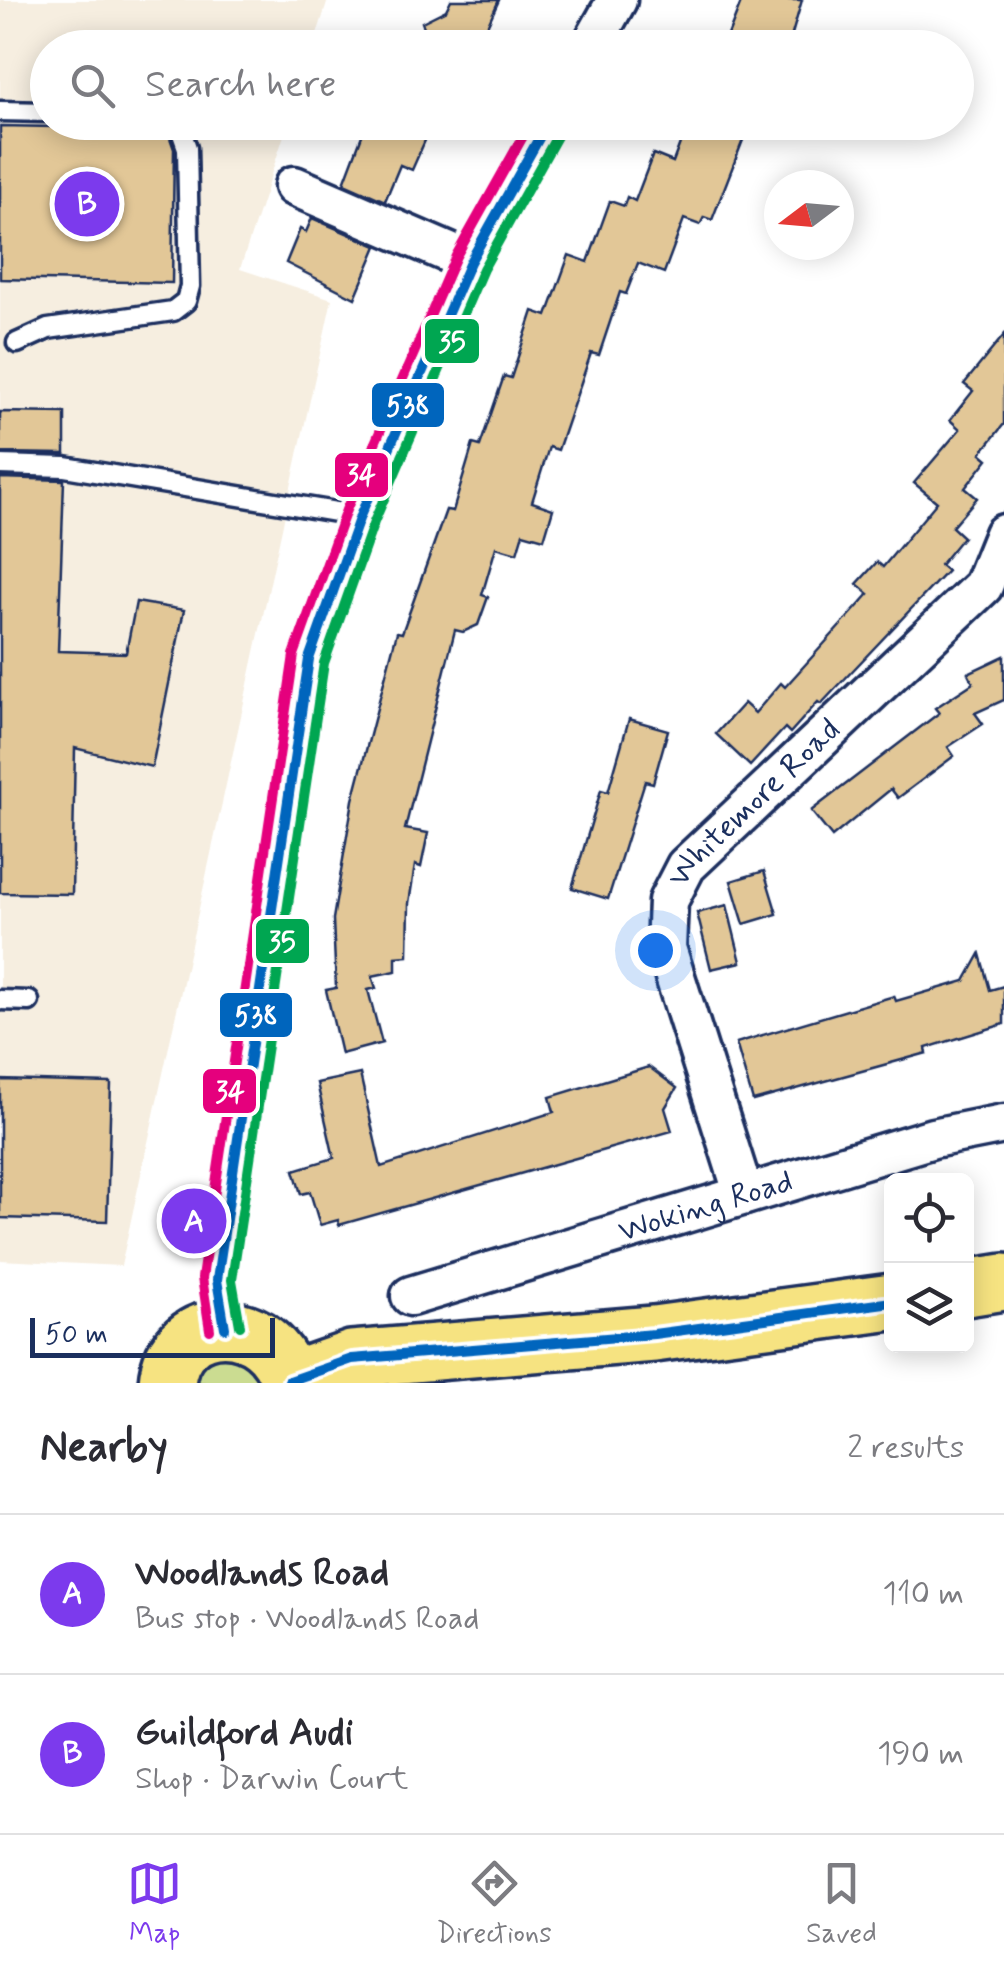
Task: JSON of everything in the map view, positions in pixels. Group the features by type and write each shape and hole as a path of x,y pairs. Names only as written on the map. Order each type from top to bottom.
{"main road":[{"path":"974,1287 1004,1282"},
{"path":"167,1383 177,1353 190,1340 225,1328 260,1337 283,1363 289,1382 352,1359 468,1356 884,1303"}],"street":[{"path":"600,30 617,0"},
{"path":"225,1328 217,1280 309,659 360,516 470,262 538,140"},
{"path":"294,186 470,262"},
{"name":"Whitemore Road","path":"744,1194 666,948 668,901 686,866 994,583 1004,534"},
{"name":"Woking Road","path":"410,1296 933,1138 1004,1124"}],"lane":[{"path":"0,111 30,112"},
{"path":"17,344 48,329 173,311 186,301 190,286 184,140"},
{"path":"0,464 64,467 360,516"},
{"path":"0,1000 29,1001"}],"shaded area":[{"path":"0,0 328,0 318,30 30,30 30,140 282,140 240,269 332,299 121,1266 0,1260"}],"green space":[{"path":"203,1352 245,1355 262,1383 180,1383"}],"building":[{"path":"451,0 499,0 485,30 425,30 422,22 446,10"},
{"path":"742,0 802,0 793,30 730,30"},
{"path":"0,126 30,127 30,140 171,140 174,149 172,283 0,279"},
{"path":"360,140 425,140 412,170 400,165 385,201 344,183"},
{"path":"681,140 743,140 712,220 704,217 700,225 684,219 664,273 638,263 626,294 620,292 599,355 591,353 558,450 549,447 532,502 553,509 544,539 523,533 517,553 496,547 482,595 488,597 478,625 463,632 455,630 405,829 428,833 421,867 415,865 409,903 408,956 396,957 396,971 372,976 376,988 368,990 382,1043 341,1054 326,990 336,988 333,919 353,800 397,632 402,633 446,510 453,511 473,444 480,446 504,376 511,378 533,311 547,316 569,255 588,262 610,201 624,206 627,197 635,201 653,154 673,162"},
{"path":"312,218 377,246 355,298 286,263 300,229 306,232"},
{"path":"1004,335 1004,424 981,453 988,459 965,488 977,498 952,527 963,537 940,565 947,571 821,704 818,702 790,733 785,728 750,766 716,734 744,703 755,713 781,683 785,687 869,594 857,584 877,562 883,567 937,502 914,483 960,429 950,420 973,391 964,384"},
{"path":"0,412 65,413 65,454 0,453"},
{"path":"0,478 64,480 58,651 126,653 136,602 184,610 152,767 75,748 72,894 0,893"},
{"path":"1004,656 1004,700 975,713 983,724 948,747 954,756 898,798 891,789 832,837 811,811 939,713 935,708 973,683 968,673"},
{"path":"629,719 668,730 653,783 645,781 608,899 572,888 601,790 608,792"},
{"path":"764,871 777,914 744,924 731,881"},
{"path":"727,905 741,962 711,969 697,913"},
{"path":"980,954 990,990 1004,986 1004,1024 926,1048 927,1053 753,1101 736,1043 894,996 896,1001 965,981"},
{"path":"649,1067 677,1088 665,1108 672,1131 339,1225 338,1220 320,1225 310,1192 301,1194 294,1170 334,1158 317,1083 360,1074 381,1167 554,1112 550,1097"},
{"path":"0,1080 111,1083 107,1221 0,1218"}],"transit line":[{"name":"34","path":"210,1330 202,1278 294,655 346,510 456,256 521,140"},
{"name":"538","path":"225,1328 217,1280 309,659 360,516 470,262 538,140"},
{"name":"35","path":"240,1326 232,1280 324,663 374,522 483,269 555,140"},
{"name":"538","path":"289,1381 352,1359 654,1334 884,1303"}],"place":[{"name":"Guildford Audi","path":"87,204"},
{"name":"Woodlands Road","path":"194,1221"}]}
